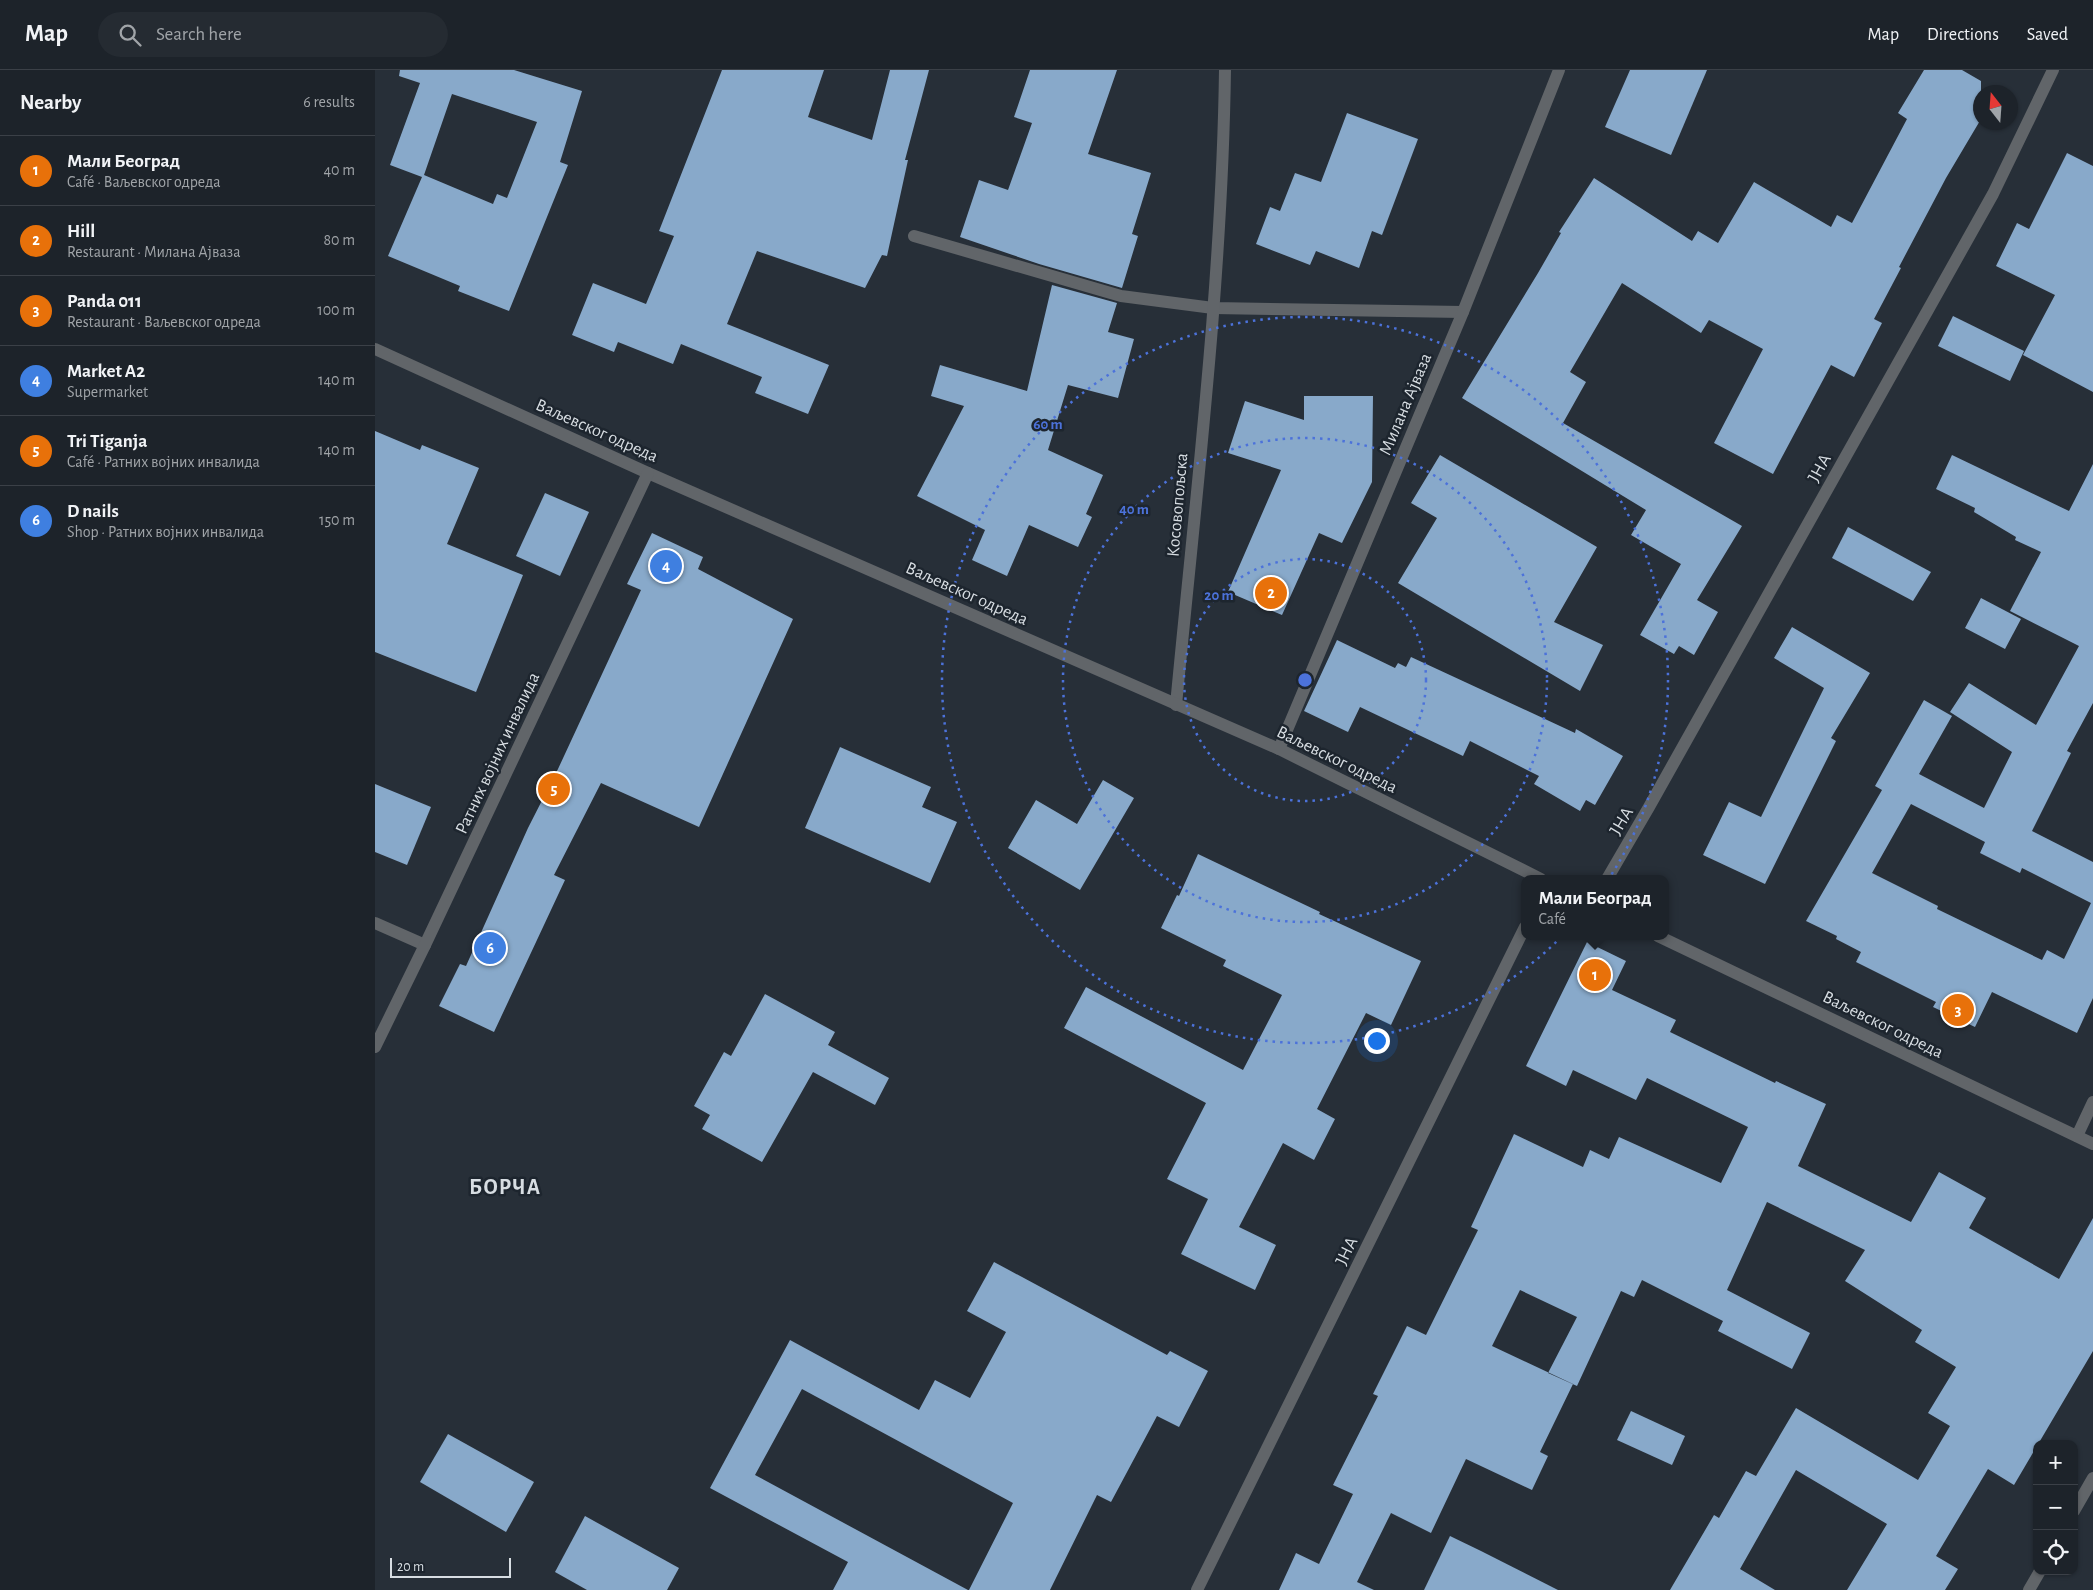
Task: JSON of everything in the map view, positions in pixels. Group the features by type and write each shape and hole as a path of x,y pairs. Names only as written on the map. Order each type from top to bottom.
{"street":[{"name":"Косовопољска","path":"1176,705 1213,308 1224,124 1225,70"},
{"name":"Милана Ајваза","path":"1279,749 1463,312 1559,70"},
{"name":"ЈНА","path":"1609,875 1659,790 1993,194 2053,70"},
{"path":"914,236 1121,296 1213,308 1463,312"},
{"name":"Ваљевског одреда","path":"375,349 649,473 1279,749 1533,875"},
{"name":"Ратних војних инвалида","path":"375,1046 425,945 649,473"},
{"path":"375,923 425,945"},
{"name":"ЈНА","path":"1197,1590 1521,934"},
{"name":"Ваљевског одреда","path":"1666,940 2093,1144"},
{"path":"2077,1136 2093,1102"},
{"path":"2078,1504 2093,1478"},
{"path":"2029,1590 2038,1575"}],"building":[{"path":"400,70 514,70 582,91 560,162 568,165 509,311 458,291 460,286 388,256 422,177 390,165 420,83 399,76","holes":["452,94 537,122 507,198 497,194 493,204 424,175"]},
{"path":"722,70 824,70 808,117 872,140 890,70 929,70 905,160 908,160 887,256 882,255 865,288 757,251 727,324 829,365 808,414 755,393 762,377 681,344 673,364 618,342 614,352 572,335 593,283 646,304 674,236 659,231"},
{"path":"1030,70 1117,70 1088,154 1151,173 1132,234 1138,236 1122,288 1039,264 960,237 979,180 1008,190 1032,123 1014,117"},
{"path":"1630,70 1707,70 1671,155 1605,127"},
{"path":"1924,70 1962,70 1981,81 1981,85 1973,85 1974,130 1946,178 1899,267 1901,268 1874,319 1882,323 1854,377 1831,365 1773,474 1714,443 1763,349 1709,320 1701,333 1622,283 1570,372 1586,382 1563,423 1742,526 1697,600 1718,612 1694,655 1679,646 1674,654 1640,635 1681,564 1631,535 1646,510 1462,398 1538,273 1561,233 1559,232 1594,178 1692,241 1698,231 1718,243 1754,182 1831,227 1837,215 1852,223 1907,119 1898,113"},
{"path":"1347,113 1418,139 1382,235 1372,231 1359,268 1316,251 1310,265 1256,244 1270,207 1280,211 1295,173 1321,182"},
{"path":"2067,153 2093,166 2093,392 2023,355 2055,295 1996,266 2017,223 2029,229"},
{"path":"1052,285 1117,303 1108,332 1134,339 1118,398 1068,385 1048,450 1103,475 1086,514 1092,517 1078,547 1029,525 1007,576 972,560 985,530 917,496 964,406 931,396 940,365 1027,391"},
{"path":"1953,316 2024,351 2010,381 1938,346"},
{"path":"1304,396 1373,396 1372,482 1342,543 1319,533 1282,615 1228,592 1281,470 1228,453 1245,401 1304,420"},
{"path":"375,431 420,450 422,445 479,468 447,544 523,575 476,692 375,652"},
{"path":"1440,455 1597,547 1554,622 1603,645 1580,691 1398,583 1437,518 1411,503"},
{"path":"1952,455 2069,511 2093,464 2093,703 2067,751 2071,753 2032,831 2093,862 2093,998 2077,1033 1992,992 1975,1027 1933,1007 1936,1002 1856,962 1861,952 1836,939 1837,936 1806,921 1882,790 1875,786 1924,700 1952,716 1919,774 1984,808 2012,752 1950,712 1969,683 2036,725 2079,646 2010,611 2041,552 2015,540 2016,537 1974,512 1975,508 1936,489","holes":["1911,804 1985,842 1980,853 2020,873 2022,868 2091,903 2064,959 2047,950 2042,960 1937,909 1938,906 1872,873"]},
{"path":"545,493 589,512 560,576 516,556"},
{"path":"1848,527 1931,572 1913,601 1832,558"},
{"path":"652,533 703,557 698,569 793,619 699,827 601,783 554,875 565,880 494,1032 439,1006 460,964 466,966 528,828 558,769 641,590 627,584"},
{"path":"1981,598 2021,619 2005,649 1965,628"},
{"path":"1792,627 1870,673 1831,738 1836,741 1765,884 1703,855 1729,802 1761,817 1824,688 1774,658"},
{"path":"1337,640 1395,668 1398,663 1406,667 1411,657 1575,733 1576,729 1623,756 1595,805 1586,800 1580,811 1534,784 1539,776 1470,741 1463,756 1360,707 1348,732 1304,711"},
{"path":"840,747 931,787 922,807 957,822 930,883 805,828"},
{"path":"1103,780 1134,798 1080,890 1008,848 1036,800 1077,824"},
{"path":"375,784 431,807 407,865 375,852"},
{"path":"1198,854 1320,912 1319,914 1421,961 1391,1025 1366,1013 1317,1109 1335,1119 1314,1160 1283,1143 1239,1227 1276,1245 1255,1290 1181,1254 1208,1199 1167,1179 1206,1103 1064,1028 1086,987 1243,1070 1282,995 1223,966 1226,960 1161,928 1177,895 1179,896"},
{"path":"1587,942 1626,961 1612,990 1676,1020 1670,1032 1775,1083 1776,1081 1826,1104 1798,1166 1911,1222 1939,1172 1986,1198 1969,1228 2059,1279 2093,1218 2093,1351 2041,1440 2033,1440 2033,1453 2014,1485 1988,1469 1936,1556 1958,1569 1945,1590 1847,1590 1887,1524 1796,1470 1740,1569 1775,1590 1670,1590 1714,1515 1719,1518 1746,1471 1756,1476 1796,1408 1918,1480 1950,1426 1928,1413 1956,1367 1915,1342 1922,1330 1845,1281 1865,1250 1767,1202 1727,1290 1810,1333 1792,1369 1718,1331 1723,1321 1642,1280 1634,1297 1621,1291 1577,1386 1573,1384 1540,1452 1548,1456 1532,1490 1466,1459 1431,1533 1391,1513 1357,1582 1374,1590 1279,1590 1296,1553 1319,1564 1353,1494 1333,1485 1378,1396 1373,1394 1407,1326 1426,1335 1478,1230 1471,1227 1514,1134 1583,1167 1590,1150 1609,1159 1619,1137 1721,1183 1748,1127 1647,1078 1636,1100 1573,1070 1566,1086 1526,1066","holes":["1520,1290 1577,1317 1548,1372 1492,1346"]},
{"path":"765,994 835,1032 828,1045 889,1078 875,1105 813,1072 762,1162 702,1129 710,1115 694,1106 724,1052 731,1056"},
{"path":"994,1262 1167,1355 1170,1351 1208,1371 1179,1427 1157,1416 1111,1502 1097,1495 1050,1590 969,1590 1013,1503 802,1389 755,1475 968,1590 833,1590 848,1562 710,1488 790,1340 919,1410 935,1380 970,1398 1006,1332 967,1311"},
{"path":"1631,1411 1685,1436 1672,1465 1617,1440"},
{"path":"448,1434 534,1482 506,1532 420,1482"},
{"path":"585,1516 679,1568 667,1590 587,1590 555,1572"},
{"path":"1450,1536 1481,1551 1558,1590 1424,1590"}],"place":[{"name":"Market A2","path":"666,566"},
{"name":"Hill","path":"1271,593"},
{"name":"Tri Tiganja","path":"554,789"},
{"name":"D nails","path":"490,948"},
{"name":"Мали Београд","path":"1595,975"},
{"name":"Panda 011","path":"1958,1010"}],"district":[{"name":"БОРЧА","path":"505,1186"}]}
